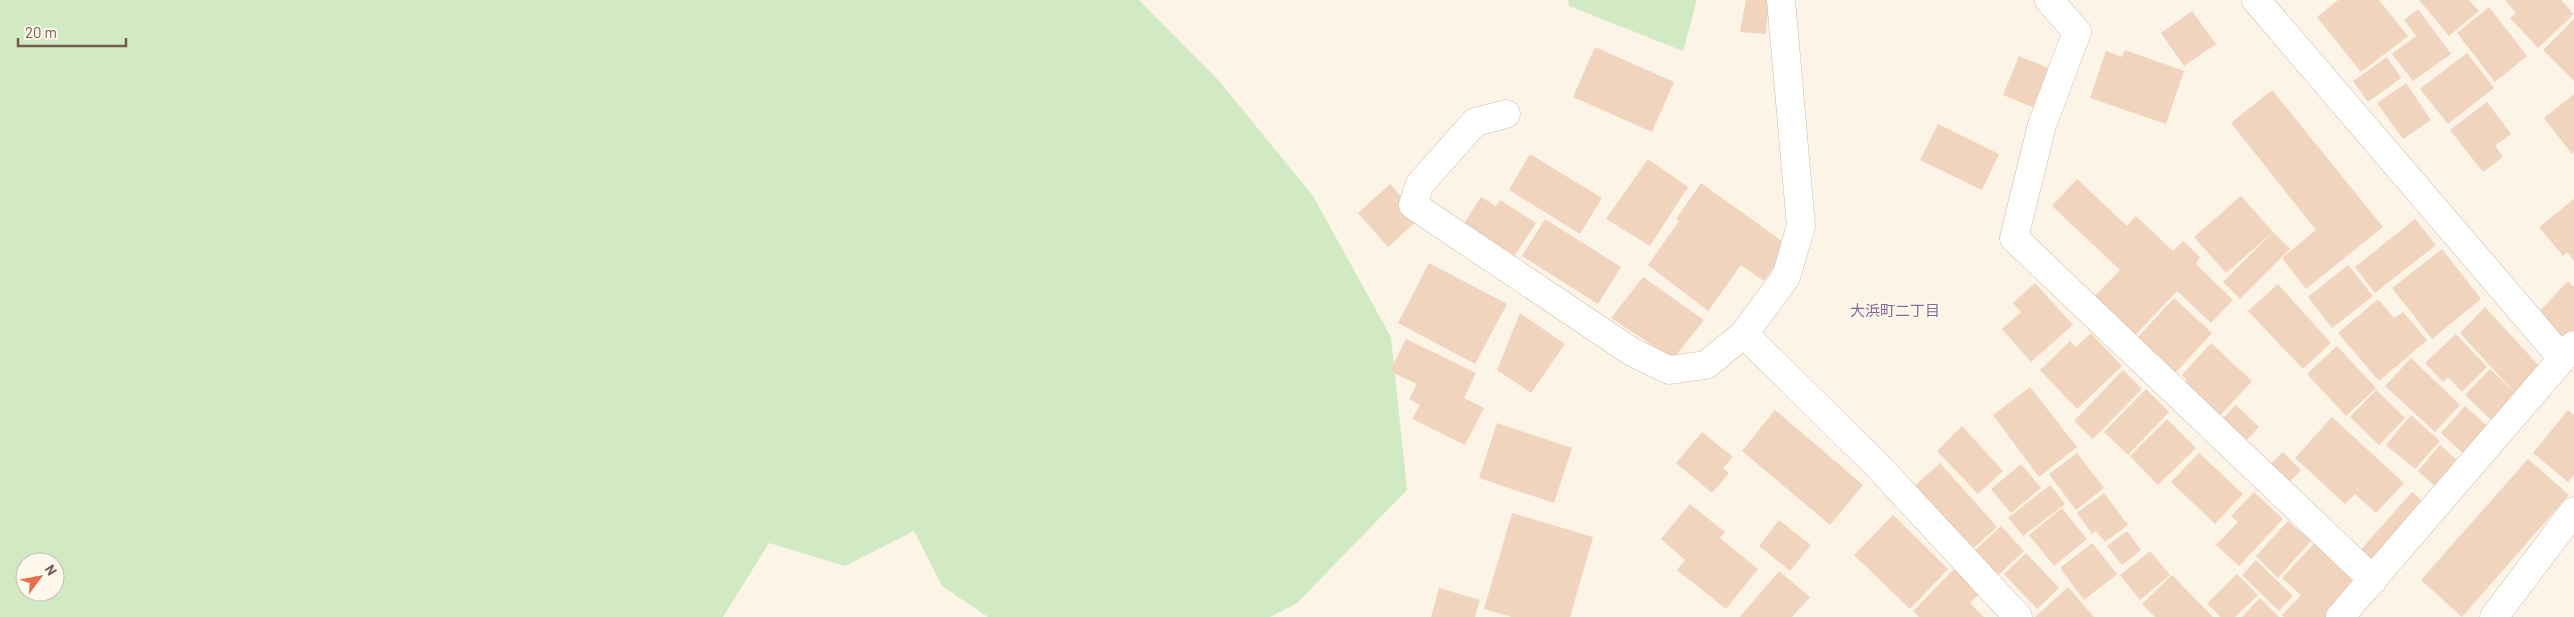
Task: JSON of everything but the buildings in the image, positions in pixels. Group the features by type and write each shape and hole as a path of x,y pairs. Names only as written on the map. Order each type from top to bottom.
{"street":[{"path":"1506,114 1476,122 1420,184 1413,205 1632,352 1669,370 1706,366 1744,334 1786,277 1801,226 1781,0"},
{"path":"2049,0 2077,32 2042,126 2014,238 2373,580"},
{"path":"2256,0 2568,352 2340,617"},
{"path":"1744,334 1877,465 2018,617"},
{"path":"2494,617 2574,511"}],"green space":[{"path":"0,0 1139,0 1220,82 1313,196 1391,337 1407,490 1296,604 1270,617 988,617 942,586 914,531 845,566 769,543 723,617 0,617"},
{"path":"1568,0 1696,0 1696,3 1683,51 1569,6"}],"district":[{"name":"大浜町二丁目","path":"1895,310"}]}
